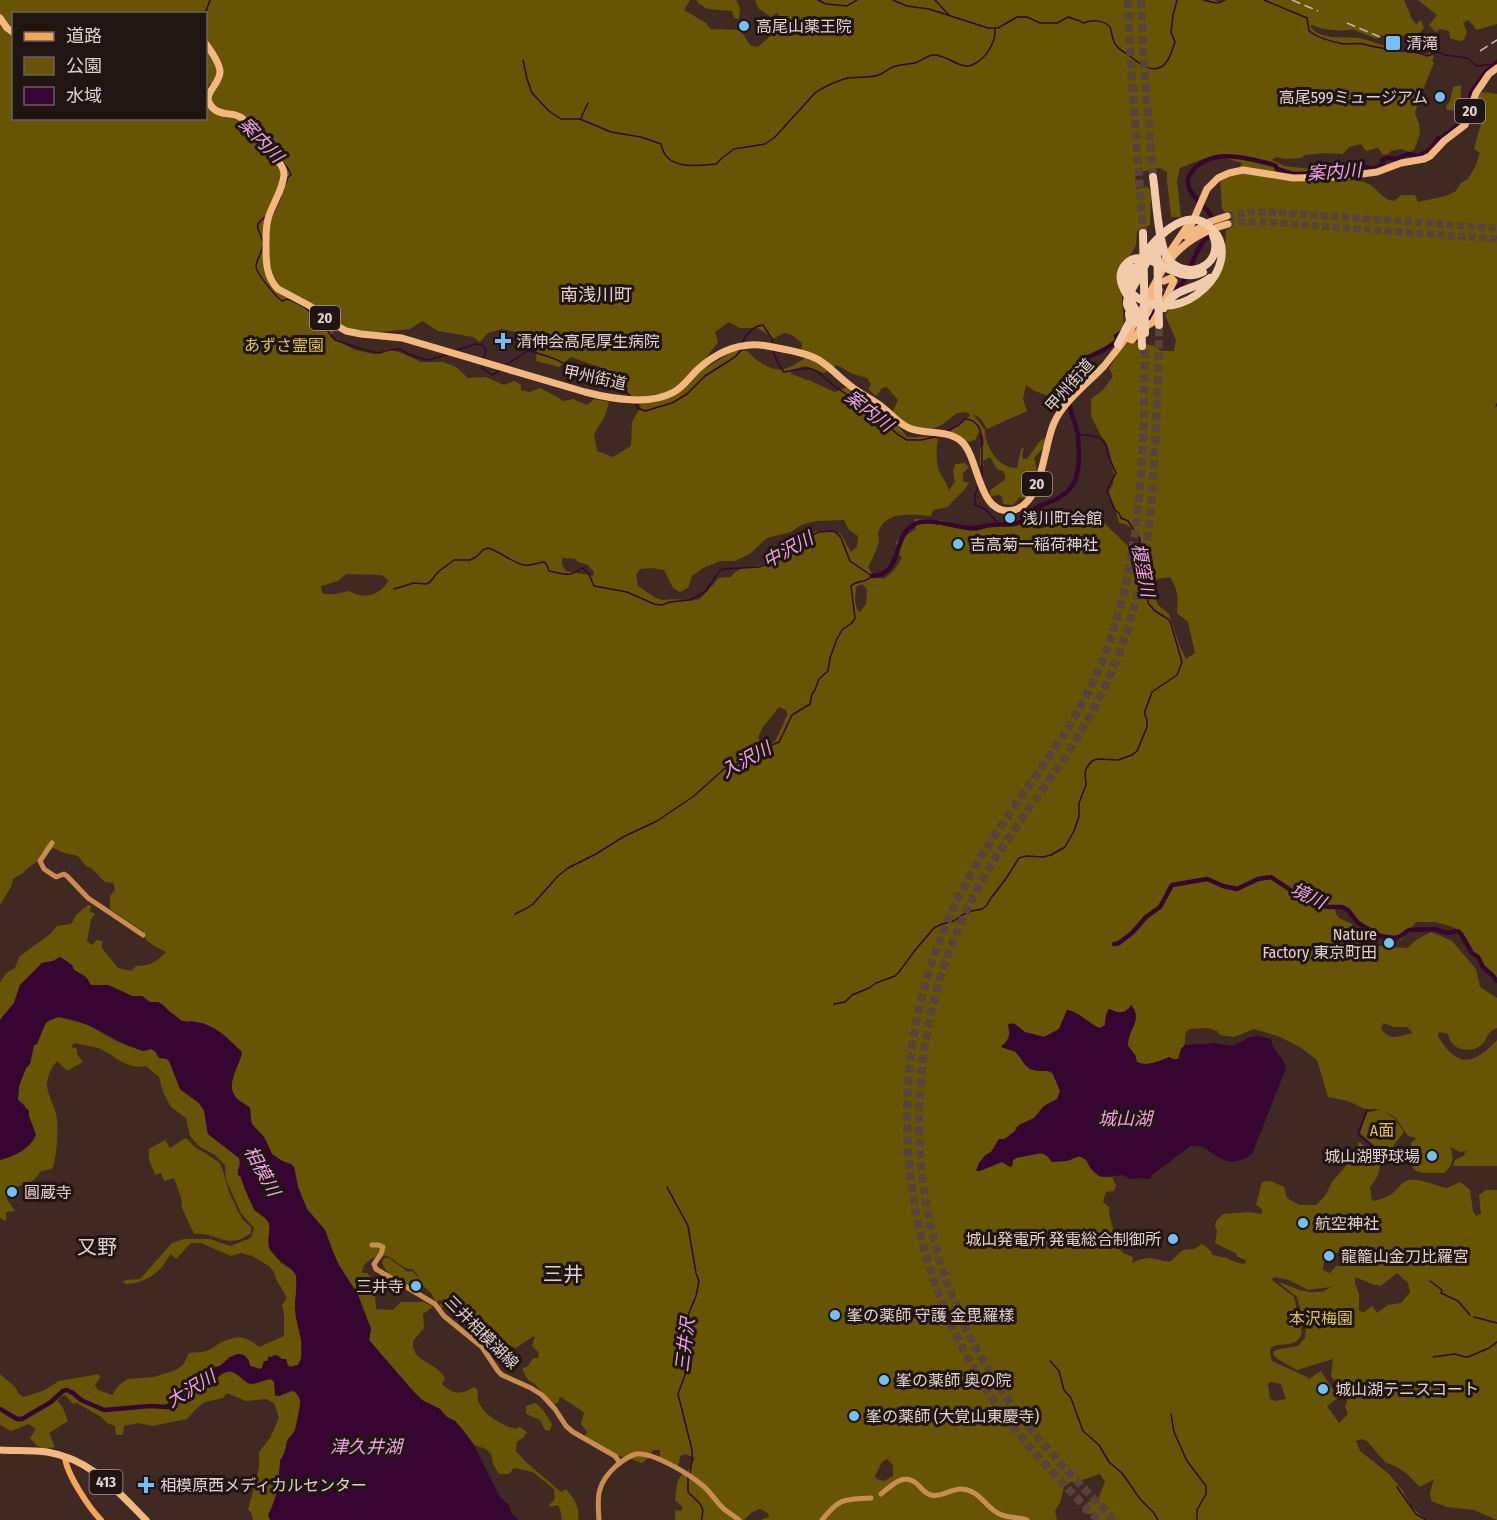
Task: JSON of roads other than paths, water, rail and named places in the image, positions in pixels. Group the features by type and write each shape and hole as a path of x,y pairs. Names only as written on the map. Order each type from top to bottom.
{"highway":[{"path":"0,18 12,32"},
{"name":"甲州街道","path":"207,46 218,63 220,72 209,95 209,102 216,111 242,118 281,165 284,176 268,217 266,267 271,280 278,289 310,306 346,331 402,338 585,392 631,399 655,398 672,393 707,362 726,350 741,346 773,347 811,356 879,404 908,428 958,438 966,446 989,500 1001,510 1014,510 1022,507 1028,501 1037,483 1057,417 1103,367 1125,335"},
{"name":"20","path":"1141,302 1156,272 1182,236 1207,189 1218,178 1236,171 1250,170 1293,178 1339,177 1377,172 1401,163 1424,159 1465,124 1476,93 1489,74 1497,68"},
{"path":"1153,177 1159,233 1160,323 1163,309 1169,299 1206,281 1216,271 1218,256"},
{"name":"20","path":"1189,231 1201,200"},
{"name":"20","path":"1168,254 1188,235 1227,220"},
{"path":"1195,223 1206,227 1215,238 1218,256 1218,272 1213,279 1200,292 1182,303 1165,306 1144,301 1131,292 1126,280 1137,265 1178,225 1195,223"},
{"name":"20","path":"1164,281 1171,278 1174,281 1153,322 1138,332 1132,340 1125,335 1166,265 1186,243 1203,229"},
{"path":"1133,318 1125,309 1123,300 1137,265 1141,233 1144,249 1144,346"},
{"path":"1159,233 1168,258 1182,269 1200,269 1218,256"},
{"name":"20","path":"1133,318 1147,314 1178,256"},
{"path":"1137,265 1147,259 1176,273 1191,276 1198,275 1209,268 1218,256"},
{"path":"1137,265 1130,261 1124,266 1120,280 1137,313 1143,333"},
{"path":"1133,318 1134,308 1141,302"},
{"path":"1118,344 1125,335"},
{"name":"甲州街道","path":"1114,352 1118,344"},
{"name":"413","path":"0,1450 46,1452 80,1462 95,1472 146,1520"}],"main road":[{"path":"52,843 40,861 44,869 56,877 64,874 88,898 143,935"},
{"name":"三井相模湖線","path":"372,1245 383,1247 374,1264 376,1269 435,1304 444,1316 482,1347 502,1375 542,1395 555,1408 566,1426 615,1456 620,1463"},
{"path":"599,1520 600,1489 607,1475 627,1458 646,1454 681,1471 700,1484 725,1510 739,1520"},
{"path":"65,1457 70,1473 101,1520"},
{"path":"881,1494 895,1482 905,1479 914,1481 931,1496 938,1496 956,1489 966,1489 976,1494 997,1513 1027,1520"},
{"path":"822,1520 832,1507 841,1501 871,1498"}],"water":[{"name":"津久井湖","path":"60,957 86,977 91,985 108,985 132,996 142,996 150,1002 158,1002 182,1021 193,1021 214,1028 241,1051 232,1081 233,1091 237,1098 250,1108 252,1124 264,1137 272,1154 294,1167 298,1187 307,1209 325,1230 339,1265 358,1295 371,1329 369,1340 422,1400 440,1409 463,1430 474,1445 500,1497 509,1505 512,1514 519,1520 270,1520 268,1515 275,1500 280,1460 294,1432 300,1403 299,1396 292,1390 279,1396 275,1395 274,1382 270,1378 251,1384 231,1371 220,1375 210,1384 204,1382 196,1385 193,1381 198,1373 209,1367 219,1366 236,1354 245,1356 250,1366 259,1369 269,1356 276,1355 281,1359 286,1359 290,1367 298,1365 302,1352 295,1310 296,1277 293,1270 271,1252 268,1240 269,1223 254,1209 247,1195 241,1177 238,1175 239,1158 208,1134 204,1110 199,1103 180,1089 169,1061 159,1058 151,1049 143,1051 126,1045 93,1027 74,1020 58,1017 46,1022 37,1044 34,1045 30,1064 19,1086 18,1100 29,1111 36,1135 21,1151 0,1160 0,1020 14,1003 20,985 42,963"},
{"name":"城山湖","path":"1131,1005 1135,1010 1136,1020 1128,1046 1137,1062 1145,1064 1169,1057 1178,1059 1185,1045 1215,1043 1233,1046 1250,1037 1271,1039 1273,1047 1286,1068 1252,1154 1241,1160 1224,1160 1199,1146 1191,1146 1153,1174 1150,1179 1131,1179 1122,1175 1099,1176 1086,1160 1079,1156 1067,1161 1052,1162 1042,1153 1016,1158 1010,1167 1002,1162 976,1171 979,1163 991,1152 999,1139 1005,1139 1019,1125 1034,1118 1044,1106 1057,1099 1060,1091 1050,1071 1030,1069 1016,1052 1001,1047 1009,1037 1008,1024 1015,1024 1025,1032 1044,1037 1059,1029 1067,1010 1100,1028 1105,1025 1108,1010 1122,1012"}],"waterway":[{"path":"206,12 210,0"},
{"path":"818,0 826,4 847,6 857,0"},
{"path":"893,0 988,28 998,28 1017,17 1027,17 1040,23 1057,23 1068,17 1083,23 1101,21 1110,27 1114,41 1119,48 1141,64 1153,69 1164,65 1173,49 1175,42 1171,32 1177,0"},
{"path":"935,0 949,15"},
{"path":"1204,0 1218,3 1225,0"},
{"path":"1264,0 1307,18 1309,31 1330,41 1416,52 1427,56 1438,52 1467,58 1477,66 1495,64"},
{"path":"523,60 532,93 549,111 561,119 580,119 611,132 641,137 661,144 666,156 672,161 704,165 716,164 734,149 765,144 775,137 815,93 840,80 876,76 893,67 915,63 932,55 942,56 962,65 972,65 982,59 989,50 994,39 995,28"},
{"name":"案内川","path":"1144,324 1150,318 1161,297 1181,285 1199,248 1213,229 1211,216 1193,196 1188,184 1190,174 1202,163 1221,157 1241,157 1271,164 1277,169 1293,174 1343,172 1364,167 1373,169 1383,165 1382,160 1386,158 1397,159 1408,154 1419,156 1462,122 1471,93 1485,73 1497,62"},
{"name":"案内川","path":"207,90 211,84"},
{"path":"581,118 588,103"},
{"name":"案内川","path":"259,136 268,145"},
{"name":"案内川","path":"283,162 291,175 286,183"},
{"name":"案内川","path":"272,216 281,196"},
{"name":"案内川","path":"267,216 258,226 263,244 256,267 267,285 282,301 288,299 306,308 315,324 326,329 335,340 365,350 379,353 400,349 427,360 447,355"},
{"name":"案内川","path":"742,345 750,332 763,325 773,343"},
{"name":"案内川","path":"872,576 882,574 889,569 903,537 915,524 934,522 972,528 995,524 1015,524 1036,507 1067,492 1072,487 1079,466 1078,436 1069,400 1075,370 1084,360 1116,342 1116,336 1124,330"},
{"name":"案内川","path":"457,350 476,344 482,345 486,350 483,360"},
{"name":"案内川","path":"635,403 638,408 645,411 672,403 687,394 705,376 735,357 742,349"},
{"name":"案内川","path":"506,365 527,351 531,351 559,361 595,385 623,391 631,397"},
{"name":"案内川","path":"773,351 784,372 808,368 817,371 846,394 852,402 871,410 907,440 939,436"},
{"name":"案内川","path":"482,365 483,369 492,375 500,370"},
{"name":"案内川","path":"945,432 965,419 972,420 976,424 982,440 982,479"},
{"name":"榎窪川","path":"834,1004 845,1002 852,995 895,976 934,928 972,911 982,909 1019,858 1043,857 1065,847 1079,816 1079,803 1086,785 1087,767 1097,759 1118,760 1137,751 1147,727 1145,711 1152,692 1177,675 1182,662 1170,621 1148,603 1144,571 1137,556 1140,539 1128,521 1121,518 1114,509 1107,490 1116,473 1106,445 1098,437 1078,435"},
{"name":"案内川","path":"978,486 975,505 985,509 999,524"},
{"name":"中沢川","path":"394,589 414,583 426,584 454,560 470,560 488,548 524,565 544,562 549,571 570,574 582,568 588,572 594,586 627,592 654,604 662,605 698,596 706,591 722,569 759,567 775,561 787,548 798,541 819,532 832,531 841,538 850,561 872,576 851,586 855,618 842,630 837,639 828,671 819,679 810,704 792,715 779,742 724,769 694,796 657,821 568,868 533,904 515,914"},
{"name":"境川","path":"1114,944 1132,933 1146,917 1160,907 1172,885 1207,879 1237,889 1258,879 1271,877 1301,897 1318,905 1342,907 1348,910 1358,923 1380,936 1399,937 1409,930 1435,929 1447,933 1458,931 1472,953 1478,957 1483,967 1497,981"},
{"path":"1367,1110 1358,1134 1384,1156 1397,1155 1404,1158"},
{"name":"三井沢","path":"667,1187 688,1226 699,1281 696,1296 686,1320 688,1343 685,1375 678,1394 692,1450 690,1473"},
{"path":"1430,1281 1442,1290 1441,1293 1458,1301 1470,1315"},
{"path":"1474,1317 1497,1323"},
{"path":"1433,1357 1455,1354 1468,1357 1497,1342"},
{"path":"1050,1361 1059,1371 1064,1390 1071,1398 1083,1431 1099,1445 1109,1462 1122,1473 1158,1520"},
{"name":"大沢川","path":"0,1409 17,1419 22,1419 67,1390 81,1400 104,1410 150,1406 167,1407 199,1380"},
{"path":"1171,1414 1174,1432 1187,1461 1206,1486 1206,1494 1197,1510 1197,1520"},
{"name":"三井沢","path":"688,1478 688,1492 702,1507 701,1520"},
{"path":"1397,1487 1416,1514 1426,1520"}],"tunnel":[{"path":"1128,0 1143,233"},
{"path":"1141,0 1153,177"},
{"path":"1227,216 1269,212 1497,228"},
{"path":"1228,224 1265,222 1497,239"},
{"path":"1114,1520 1055,1458 1028,1425 1002,1391 968,1333 943,1271 927,1207 920,1142 921,1076 932,1011 951,947 979,886 1009,837 1079,735 1106,683 1127,630 1141,578 1149,524 1154,470 1159,325"},
{"path":"1098,1520 1016,1431 992,1398 958,1339 933,1276 916,1211 908,1145 909,1078 919,1011 938,946 966,883 1002,824 1061,739 1095,679 1108,646 1128,573 1139,498 1144,422 1145,346"}],"railway":[{"path":"1292,0 1318,11"},
{"path":"1347,23 1392,42"},
{"path":"1480,51 1497,40"}],"place":[{"name":"高尾山薬王院","path":"744,26"},
{"name":"清滝","path":"1393,43"},
{"name":"高尾599ミュージアム","path":"1440,97"},
{"name":"清伸会高尾厚生病院","path":"503,341"},
{"name":"浅川町会館","path":"1010,518"},
{"name":"吉高菊一稲荷神社","path":"958,544"},
{"name":"Nature Factory 東京町田","path":"1389,943"},
{"name":"城山湖野球場","path":"1432,1156"},
{"name":"圓蔵寺","path":"12,1192"},
{"name":"航空神社","path":"1303,1223"},
{"name":"城山発電所 発電総合制御所","path":"1173,1239"},
{"name":"龍籠山金刀比羅宮","path":"1329,1256"},
{"name":"三井寺","path":"416,1286"},
{"name":"峯の薬師 守護 金毘羅樣","path":"835,1315"},
{"name":"峯の薬師 奥の院","path":"884,1380"},
{"name":"城山湖テニスコート","path":"1323,1389"},
{"name":"峯の薬師 (大覚山東慶寺)","path":"854,1416"},
{"name":"相模原西メディカルセンター","path":"146,1485"}],"district":[{"name":"南浅川町","path":"596,295"},
{"name":"又野","path":"97,1247"},
{"name":"三井","path":"563,1274"}],"park label":[{"name":"あずさ霊園","path":"284,345"},
{"name":"A面","path":"1382,1130"},
{"name":"本沢梅園","path":"1321,1318"}],"water label":[{"name":"入沢川","path":"746,760"},
{"name":"相模川","path":"262,1171"}]}
